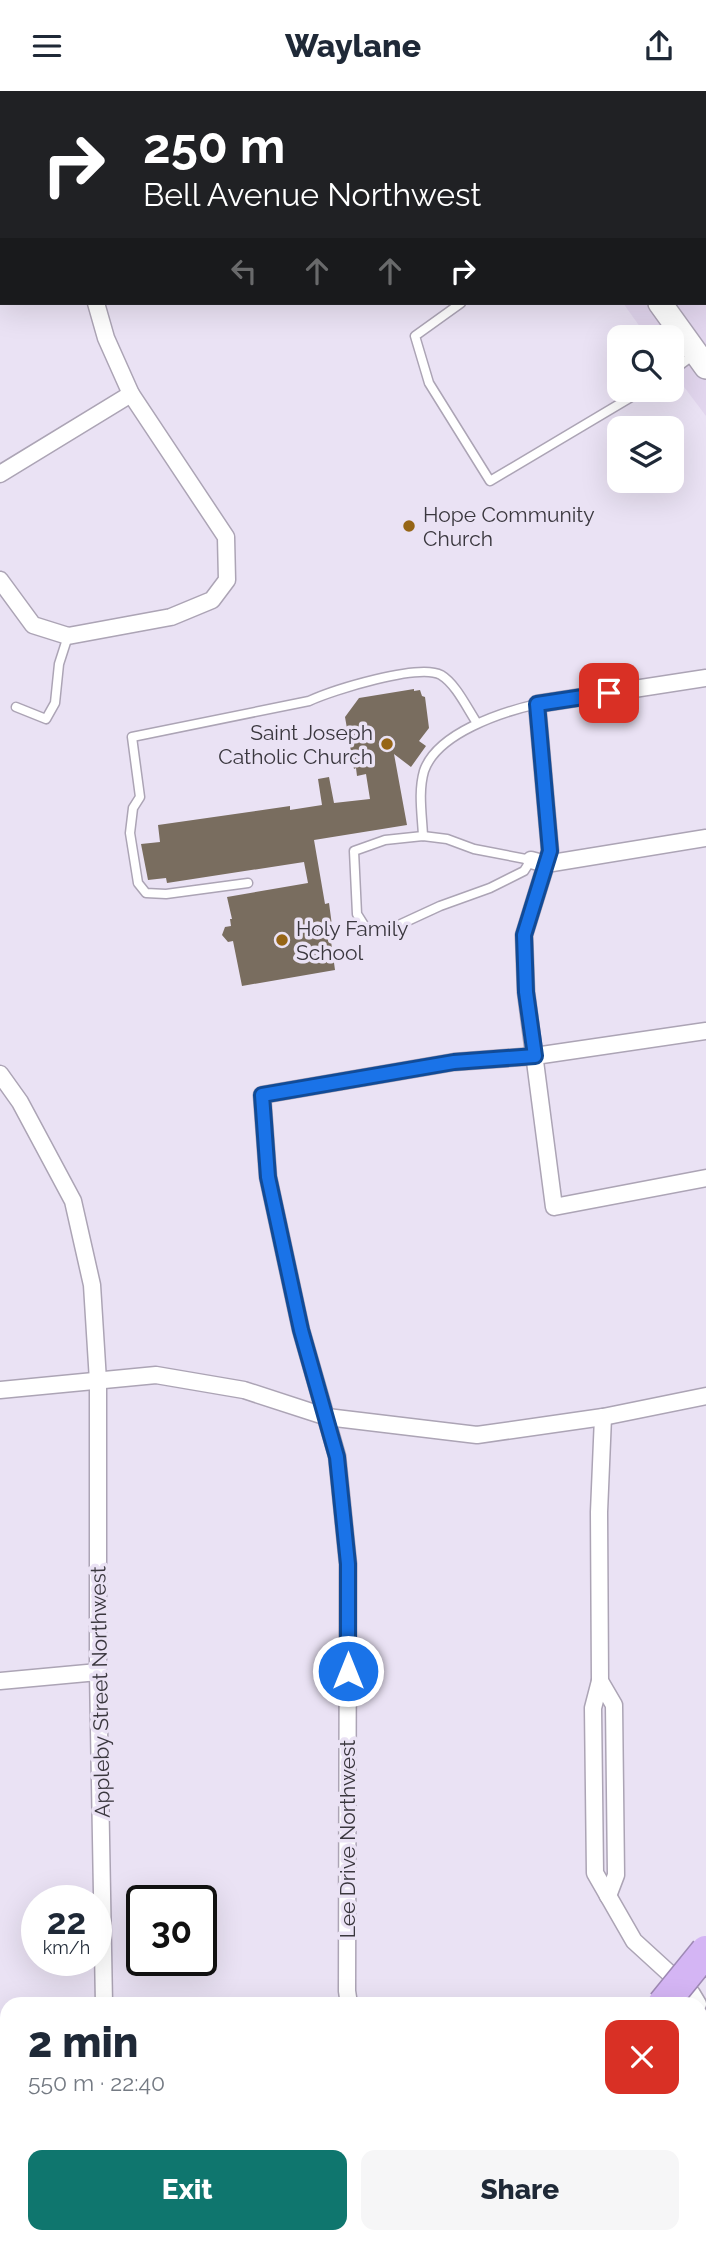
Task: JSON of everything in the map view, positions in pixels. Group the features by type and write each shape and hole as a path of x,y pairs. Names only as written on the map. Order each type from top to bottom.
{"highway":[{"path":"669,1997 706,1951"}],"main road":[{"path":"661,305 701,360"}],"street":[{"path":"0,580 33,625 68,636 171,617 212,600 228,580 226,537 131,394 106,338 97,305"},
{"path":"0,474 131,394"},
{"path":"706,678 537,704 550,851 539,862 524,935 526,992 554,1207 706,1178"},
{"path":"539,862 706,838"},
{"path":"535,1056 706,1031"},
{"name":"Lee Drive Northwest","path":"349,1997 348,1564 337,1457 301,1330 268,1177 262,1095 454,1062 535,1056"},
{"name":"Appleby Street Northwest","path":"0,1074 20,1102 73,1201 92,1285 98,1381 98,1672 104,1997"},
{"path":"0,1390 156,1375 244,1391 327,1417 477,1435 603,1417 706,1395"},
{"path":"603,1417 599,1512 600,1681 593,1708 596,1873 634,1941 694,1997"},
{"path":"0,1681 98,1672"}],"lane":[{"path":"458,305 415,337 429,383 490,481 623,402"},
{"path":"684,366 701,360"},
{"path":"16,707 46,719 55,703 58,664 68,636"},
{"path":"248,883 166,894 146,893 138,883 130,833 133,809 140,797 132,737 309,701 332,691 417,671 433,671 444,677 477,723"},
{"path":"423,836 420,789 425,768 436,752 477,723 507,711 537,704"},
{"path":"423,836 447,839 474,849 539,862 490,888 440,906 388,930 369,933 357,914 354,851 385,840 423,836"}],"shaded area":[{"path":"624,305 706,305 706,416 684,387 684,325 639,325"}],"building":[{"path":"420,690 425,697 429,728 419,741 426,746 411,767 394,754 407,825 314,840 325,904 329,903 335,970 242,986 233,941 228,942 222,935 225,927 231,926 232,919 227,897 308,883 304,862 167,883 166,878 148,880 141,844 160,842 158,825 290,806 290,810 322,805 318,779 329,777 334,803 370,799 366,774 357,776 356,768 354,769 345,717 359,698"}],"place":[{"name":"Hope Community Church","path":"409,526"},
{"name":"Saint Joseph Catholic Church","path":"387,744"},
{"name":"Holy Family School","path":"282,940"}],"route":[{"path":"348,1671 348,1564 337,1457 301,1330 268,1177 262,1095 454,1062 535,1056 526,992 524,935 550,851 537,704 609,693"}]}
